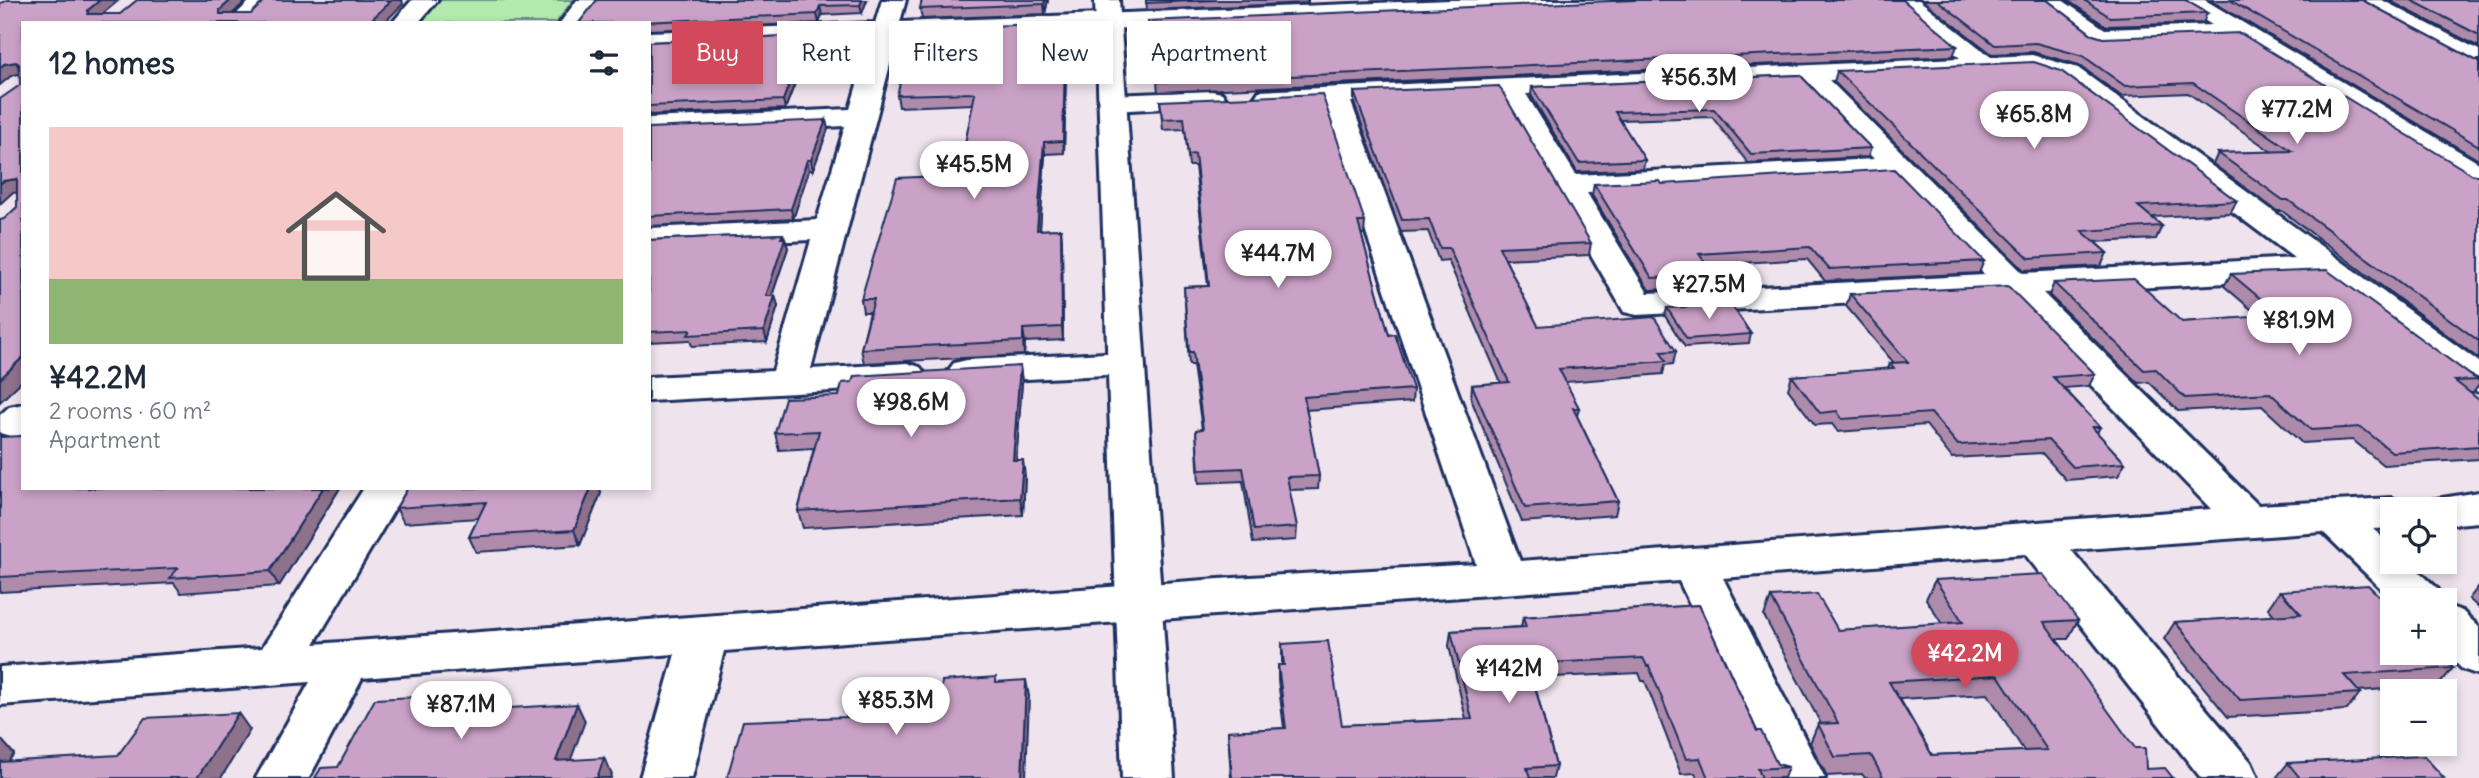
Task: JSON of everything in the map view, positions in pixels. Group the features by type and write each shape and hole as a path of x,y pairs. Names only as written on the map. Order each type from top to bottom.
{"street":[{"path":"241,21 266,0"},
{"path":"406,21 426,0"},
{"path":"574,21 590,0"},
{"path":"651,40 890,15 1633,0"},
{"path":"1904,0 1984,64"},
{"path":"2046,0 2099,37 2239,32"},
{"path":"2188,0 2479,176"},
{"path":"2363,0 2479,61"},
{"path":"1107,10 1148,778"},
{"path":"789,381 890,15"},
{"path":"1112,103 2032,63 2068,74 2479,380"},
{"path":"1806,73 2248,521"},
{"path":"1508,87 1637,304 2326,267"},
{"path":"1334,94 1504,579"},
{"path":"651,127 862,117"},
{"path":"1566,185 1900,167"},
{"path":"651,238 831,229"},
{"path":"651,389 1125,363"},
{"path":"275,667 385,490"},
{"path":"2457,509 2479,507"},
{"path":"0,685 1504,579 2248,521 2380,514"},
{"path":"2334,517 2408,588"},
{"path":"2037,539 2232,778"},
{"path":"1694,565 1799,778"},
{"path":"666,778 704,635"},
{"path":"2457,635 2479,656"},
{"path":"282,778 346,662"}],"green space":[{"path":"440,0 573,0 557,21 421,21"}],"building":[{"path":"100,0 88,10 88,14 120,14 137,0 231,0 220,10 220,14 251,14 265,0 392,0 370,21 21,21 21,359 0,379 0,220 17,207 17,179 0,184 0,99 20,85 19,64 4,64 0,68 0,3"},
{"path":"597,0 862,0 860,5 820,6 817,14 651,22 581,21"},
{"path":"922,0 1045,0 1044,4 920,9"},
{"path":"1146,0 1218,0 1146,3"},
{"path":"1635,0 1903,0 1957,46 1291,76 1291,21 1148,21"},
{"path":"1937,0 2047,0 2093,35 2103,38 2240,33 2473,175 2479,175 2479,341 2288,200 2283,200 2218,153 2292,151 2193,83 2125,86 2083,56 2036,43 1995,45"},
{"path":"2084,0 2185,0 2207,13 2110,17"},
{"path":"2230,0 2362,0 2479,60 2479,146"},
{"path":"2411,0 2479,0 2479,35"},
{"path":"1003,25 1017,25 1017,84 1064,84 1063,141 1044,142 1037,230 1061,229 1062,327 1023,329 1023,341 861,349 874,299 861,299 897,178 959,175 975,93 897,95 900,84 1003,84"},
{"path":"777,36 777,84 789,84 783,100 651,106 651,42 672,41 672,84 763,84 763,37"},
{"path":"2034,62 2061,71 2237,201 2138,206 2162,226 2082,231 2107,253 2029,258 1837,71"},
{"path":"1800,75 1871,148 1751,154 1714,109 1615,112 1645,160 1579,163 1532,87"},
{"path":"1499,86 1591,243 1499,247 1538,326 1654,317 1676,351 1661,352 1666,361 1559,369 1579,408 1573,408 1618,501 1525,508 1472,385 1509,382 1449,248 1440,248 1429,219 1402,220 1354,92"},
{"path":"1322,94 1365,222 1358,222 1389,335 1395,334 1413,389 1304,397 1319,476 1287,477 1297,527 1254,530 1243,468 1199,470 1196,430 1203,429 1193,352 1189,352 1184,287 1209,286 1195,154 1188,155 1184,118 1163,119 1160,101"},
{"path":"826,120 811,160 807,160 791,209 651,216 651,128"},
{"path":"1894,169 1984,261 1829,269 1810,247 1699,254 1714,275 1652,278 1594,184 1660,181 1662,184"},
{"path":"783,234 781,238 785,238 766,296 775,296 764,331 688,335 691,330 651,332 651,240"},
{"path":"2327,270 2479,379 2455,381 2479,400 2479,446 2392,452 2361,427 2311,430 2270,393 2185,398 2156,369 2144,370 2054,283 2134,279 2182,322 2280,315 2231,274"},
{"path":"2008,286 2095,374 2053,377 2100,427 2092,427 2125,463 2073,467 2048,440 1958,445 1931,413 1842,419 1837,411 1820,413 1792,376 1894,368 1890,363 1908,362 1850,294"},
{"path":"1731,304 1751,334 1687,339 1667,308"},
{"path":"1020,366 1013,460 1023,460 1020,498 798,511 819,431 775,433 785,398 839,396 842,383 852,382 854,376"},
{"path":"21,436 21,490 322,490 270,571 170,578 178,568 0,577 0,437"},
{"path":"407,490 590,490 574,530 469,537 486,502 396,508"},
{"path":"2043,574 2078,620 2044,622 2135,748 2145,748 2146,769 2165,768 2173,778 1883,778 1871,755 1835,757 1818,724 1838,723 1771,597 1817,594 1838,630 1963,622 1935,580","holes":["1998,675 2047,750 1932,755 1889,682"]},
{"path":"2368,585 2380,597 2380,665 2450,665 2453,668 2344,675 2360,693 2240,700 2175,622 2301,614 2280,591"},
{"path":"1699,605 1757,731 1761,731 1777,764 1788,767 1758,769 1762,778 1708,778 1700,758 1686,759 1649,666 1643,658 1529,664 1556,766 1527,768 1530,778 1232,778 1228,731 1286,728 1278,665 1284,665 1282,644 1328,641 1342,725 1472,719 1451,631 1526,627 1523,617"},
{"path":"996,677 996,682 1026,680 1022,778 727,778 743,721 847,717 851,697 941,692 942,681"},
{"path":"498,693 490,709 577,704 556,761 604,758 597,778 315,778 321,768 338,767 375,699"},
{"path":"238,713 197,778 0,778 0,762 118,755 145,718"},
{"path":"2424,756 2444,778 2300,778 2288,763"}]}
